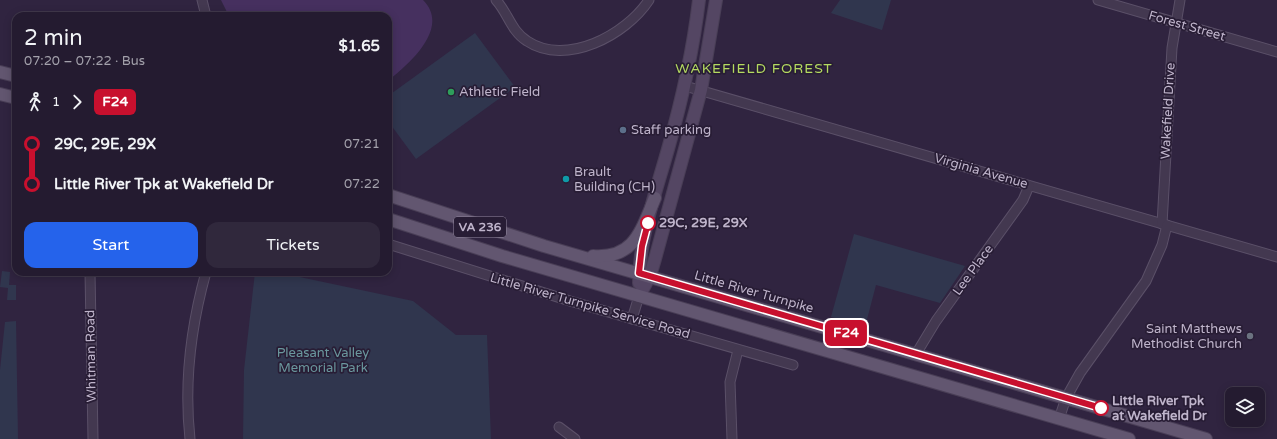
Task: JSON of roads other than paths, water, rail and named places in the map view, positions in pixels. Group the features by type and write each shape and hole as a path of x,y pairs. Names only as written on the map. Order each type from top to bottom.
{"main road":[{"path":"644,274 642,246 684,86 692,50 699,0"},
{"path":"639,296 644,274 701,90 714,0"},
{"path":"0,72 12,75"},
{"path":"0,94 12,97"},
{"name":"Little River Turnpike","path":"392,197 482,227 1206,439"},
{"path":"573,254 606,256 630,246 637,239 655,198"},
{"name":"VA 236","path":"392,220 442,238 1129,439"}],"street":[{"path":"202,0 205,12"},
{"path":"496,0 516,33 527,41 549,49 580,47 598,42 616,33 631,22 649,0"},
{"name":"Forest Street","path":"1098,0 1277,52"},
{"name":"Wakefield Drive","path":"1058,418 1066,398 1080,373 1146,282 1162,245 1172,48 1180,0"},
{"name":"Virginia Avenue","path":"684,86 1277,258"},
{"name":"Lee Place","path":"916,354 936,321 1023,200 1029,186"},
{"name":"Little River Turnpike Service Road","path":"392,245 467,270 793,365"},
{"name":"Whitman Road","path":"90,276 93,439"},
{"path":"190,439 188,383 191,348 205,276"},
{"path":"632,319 639,296"},
{"path":"732,439 730,382 738,350"},
{"path":"559,427 575,439"}],"place":[{"name":"Athletic Field","path":"451,92"},
{"name":"Staff parking","path":"623,130"},
{"name":"Brault Building (CH)","path":"566,179"},
{"name":"29C, 29E, 29X","path":"648,223"},
{"name":"Saint Matthews Methodist Church","path":"1250,336"},
{"name":"Little River Tpk at Wakefield Dr","path":"1101,408"}],"district":[{"name":"WAKEFIELD FOREST","path":"754,68"}],"park label":[{"name":"Pleasant Valley Memorial Park","path":"323,360"}]}
